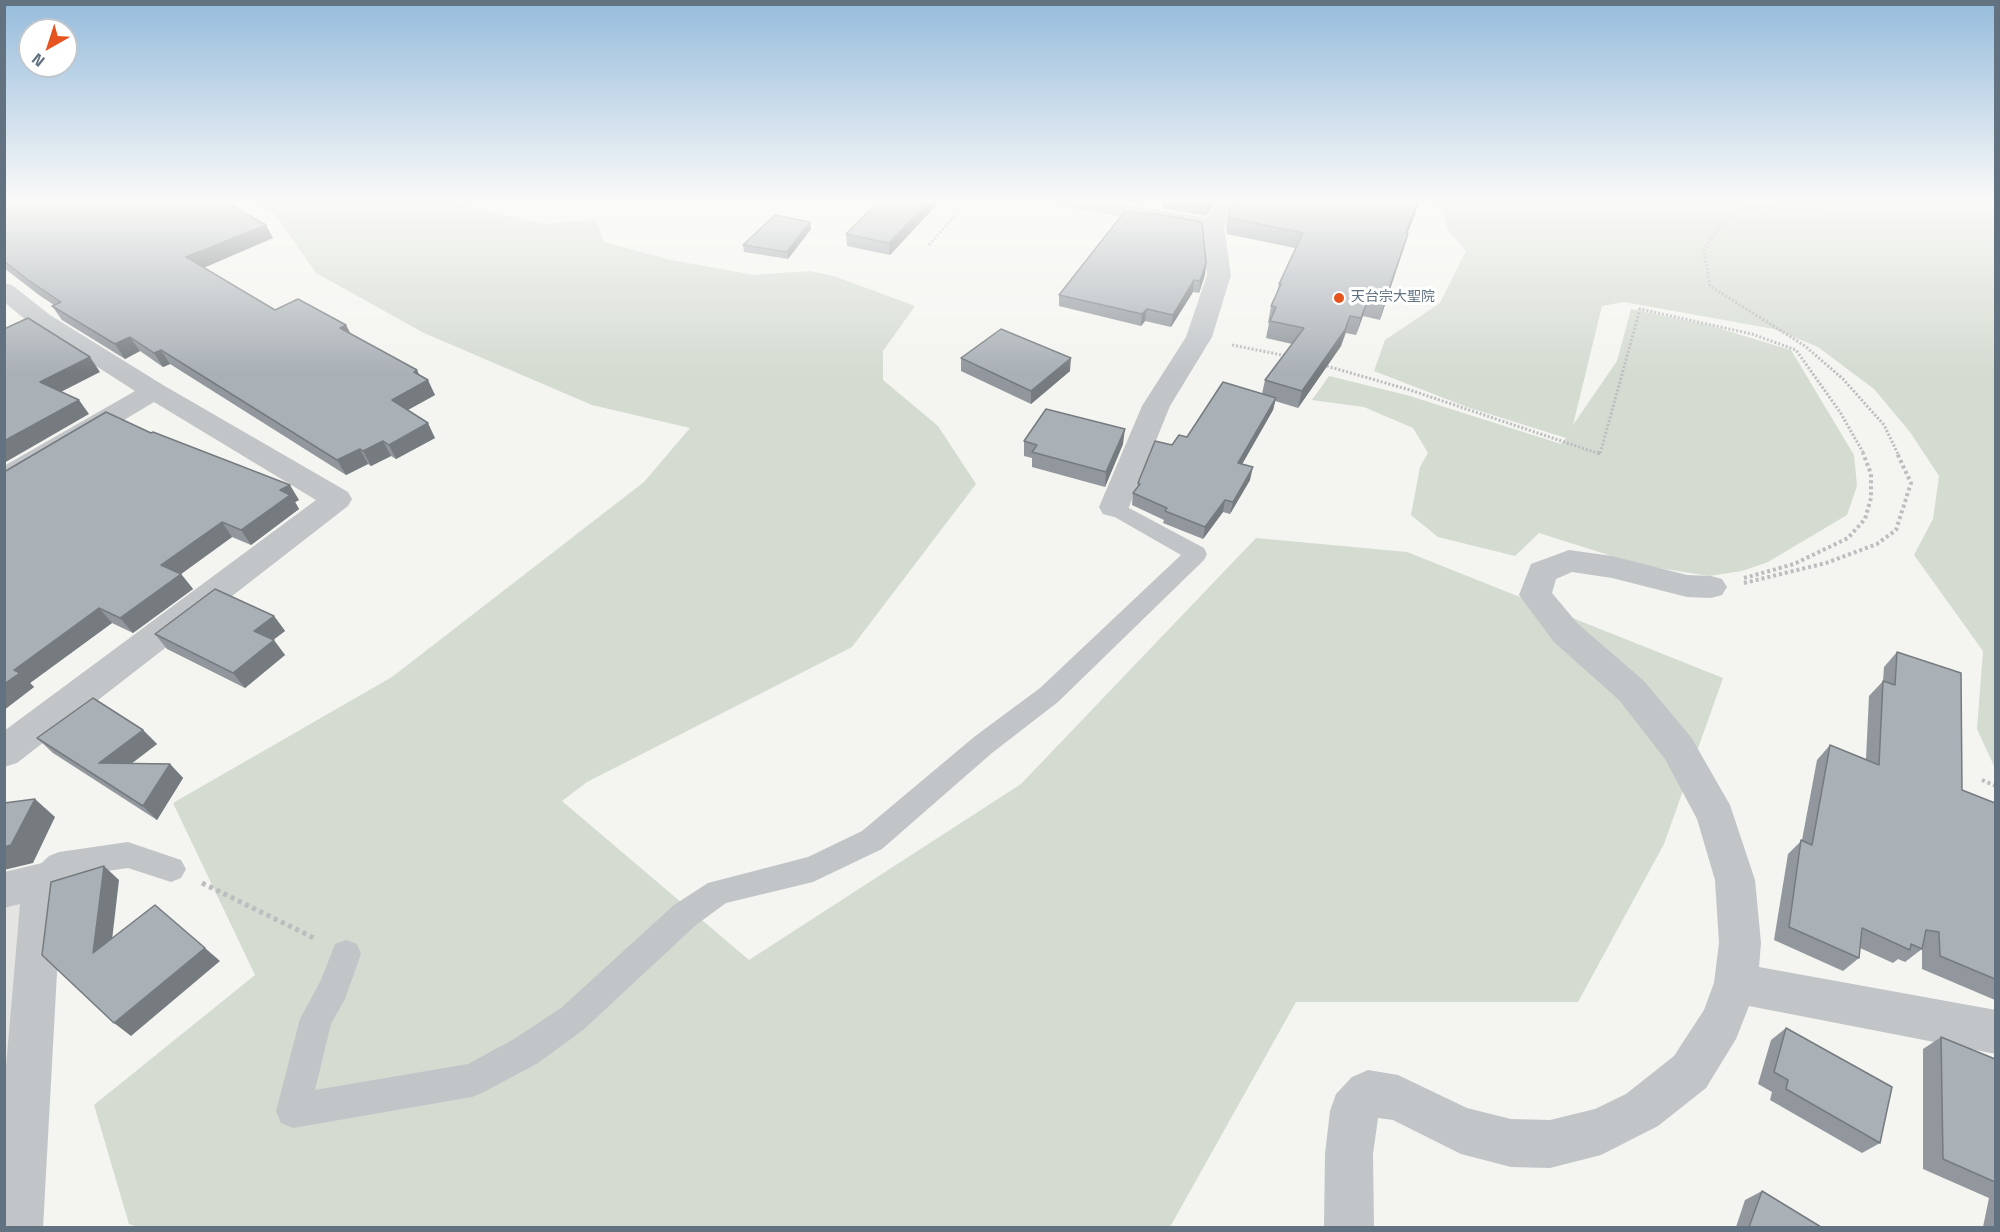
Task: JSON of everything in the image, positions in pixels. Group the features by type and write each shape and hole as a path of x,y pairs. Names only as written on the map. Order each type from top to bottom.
{"street":[{"path":"1114,507 1156,406 1199,337 1219,275 1217,258"},
{"path":"4,290 41,320 154,391 337,499 4,752"},
{"path":"14,332 41,320"},
{"path":"4,479 154,391"},
{"path":"1349,1227 1349,1154 1353,1111 1368,1093 1398,1098 1461,1130 1511,1143 1550,1144 1601,1131 1642,1110 1690,1072 1720,1024 1736,983 1740,943 1735,880 1716,817 1672,740 1631,690 1566,633 1535,595 1542,572 1569,561 1612,567 1687,586 1723,584"},
{"path":"18,1227 23,886"},
{"path":"1736,983 1995,1032"}],"lane":[{"path":"346,954 334,988 316,1019 293,1111 472,1080 526,1052 572,1019 685,915 718,892 813,870 872,840 983,745 1049,695 1196,554 1114,507"},
{"path":"23,886 59,866 128,855 171,869"}],"path":[{"path":"1705,258 1710,286 1805,346 1843,379 1884,425 1911,483 1896,530 1877,544 1826,563 1769,578 1723,584"},
{"path":"1316,363 1410,390 1600,454 1641,309 1752,334 1796,350 1840,412 1864,454 1871,474 1871,498 1865,519 1848,538 1794,564 1723,584"},
{"path":"1199,337 1293,358"},
{"path":"1982,780 1995,786"},
{"path":"171,869 346,954"}],"shaded area":[{"path":"306,258 665,258 754,275 809,271 834,276 915,306 883,351 883,380 938,426 976,484 852,647 587,782 562,801 749,960 1021,784 1256,538 1407,552 1723,678 1664,844 1578,1002 1296,1002 1170,1227 138,1227 129,1224 94,1105 255,975 173,803 392,677 644,482 690,428 592,405 424,333 316,273"},
{"path":"1462,258 1995,258 1995,768 1977,729 1983,651 1914,555 1933,519 1939,476 1910,432 1874,389 1818,347 1774,329 1624,302 1602,306 1573,425 1617,361 1631,309 1708,325 1791,350 1854,455 1857,486 1847,515 1768,562 1742,571 1709,576 1640,565 1539,533 1515,556 1438,537 1411,515 1420,467 1428,453 1413,428 1364,407 1312,400 1329,376 1410,396 1561,444 1566,438 1467,407 1374,371 1385,340 1440,303"},
{"path":"22,903 5,1104 5,904"}],"building":[{"path":"4,258 189,258 275,310 298,299 346,325 340,328 417,370 414,372 428,380 392,400 428,423 389,445 383,441 337,460 161,350 154,353 130,337 115,344 52,306 61,302 4,261"},
{"path":"1088,258 1206,258 1200,281 1194,280 1173,315 1147,309 1142,314 1059,295"},
{"path":"1291,258 1399,258 1384,303 1368,299 1361,318 1350,316 1345,330 1302,391 1265,380 1304,328 1270,321 1276,307 1271,306 1281,284 1279,284"},
{"path":"28,318 90,357 40,382 79,400 4,441 4,329"},
{"path":"1001,329 1071,358 1031,391 961,358"},
{"path":"1223,382 1276,398 1238,463 1253,467 1233,502 1225,500 1205,527 1165,511 1167,508 1133,493 1140,484 1138,483 1155,441 1172,445 1179,435 1187,437"},
{"path":"1046,409 1125,429 1106,472 1032,452 1037,445 1024,441"},
{"path":"106,412 151,433 290,485 280,490 290,495 241,530 222,522 161,565 181,574 120,618 99,608 14,670 20,673 4,684 4,472"},
{"path":"215,589 274,616 254,631 274,640 233,673 155,634"},
{"path":"1897,652 1961,673 1962,790 1995,803 1995,979 1940,956 1939,932 1926,930 1922,949 1911,944 1910,950 1862,928 1859,958 1789,927 1801,840 1812,845 1830,745 1879,765 1883,681 1895,685"},
{"path":"93,698 143,730 99,763 170,764 143,806 37,738"},
{"path":"35,799 11,845 4,847 4,803"},
{"path":"104,866 93,953 155,905 205,948 114,1023 42,955 51,882"},
{"path":"1786,1028 1892,1087 1880,1143 1786,1089 1788,1080 1774,1072"},
{"path":"1941,1037 1995,1059 1995,1182 1943,1159"},
{"path":"1762,1191 1821,1227 1749,1227"}],"place":[{"name":"天台宗大聖院","path":"1339,298"}]}
